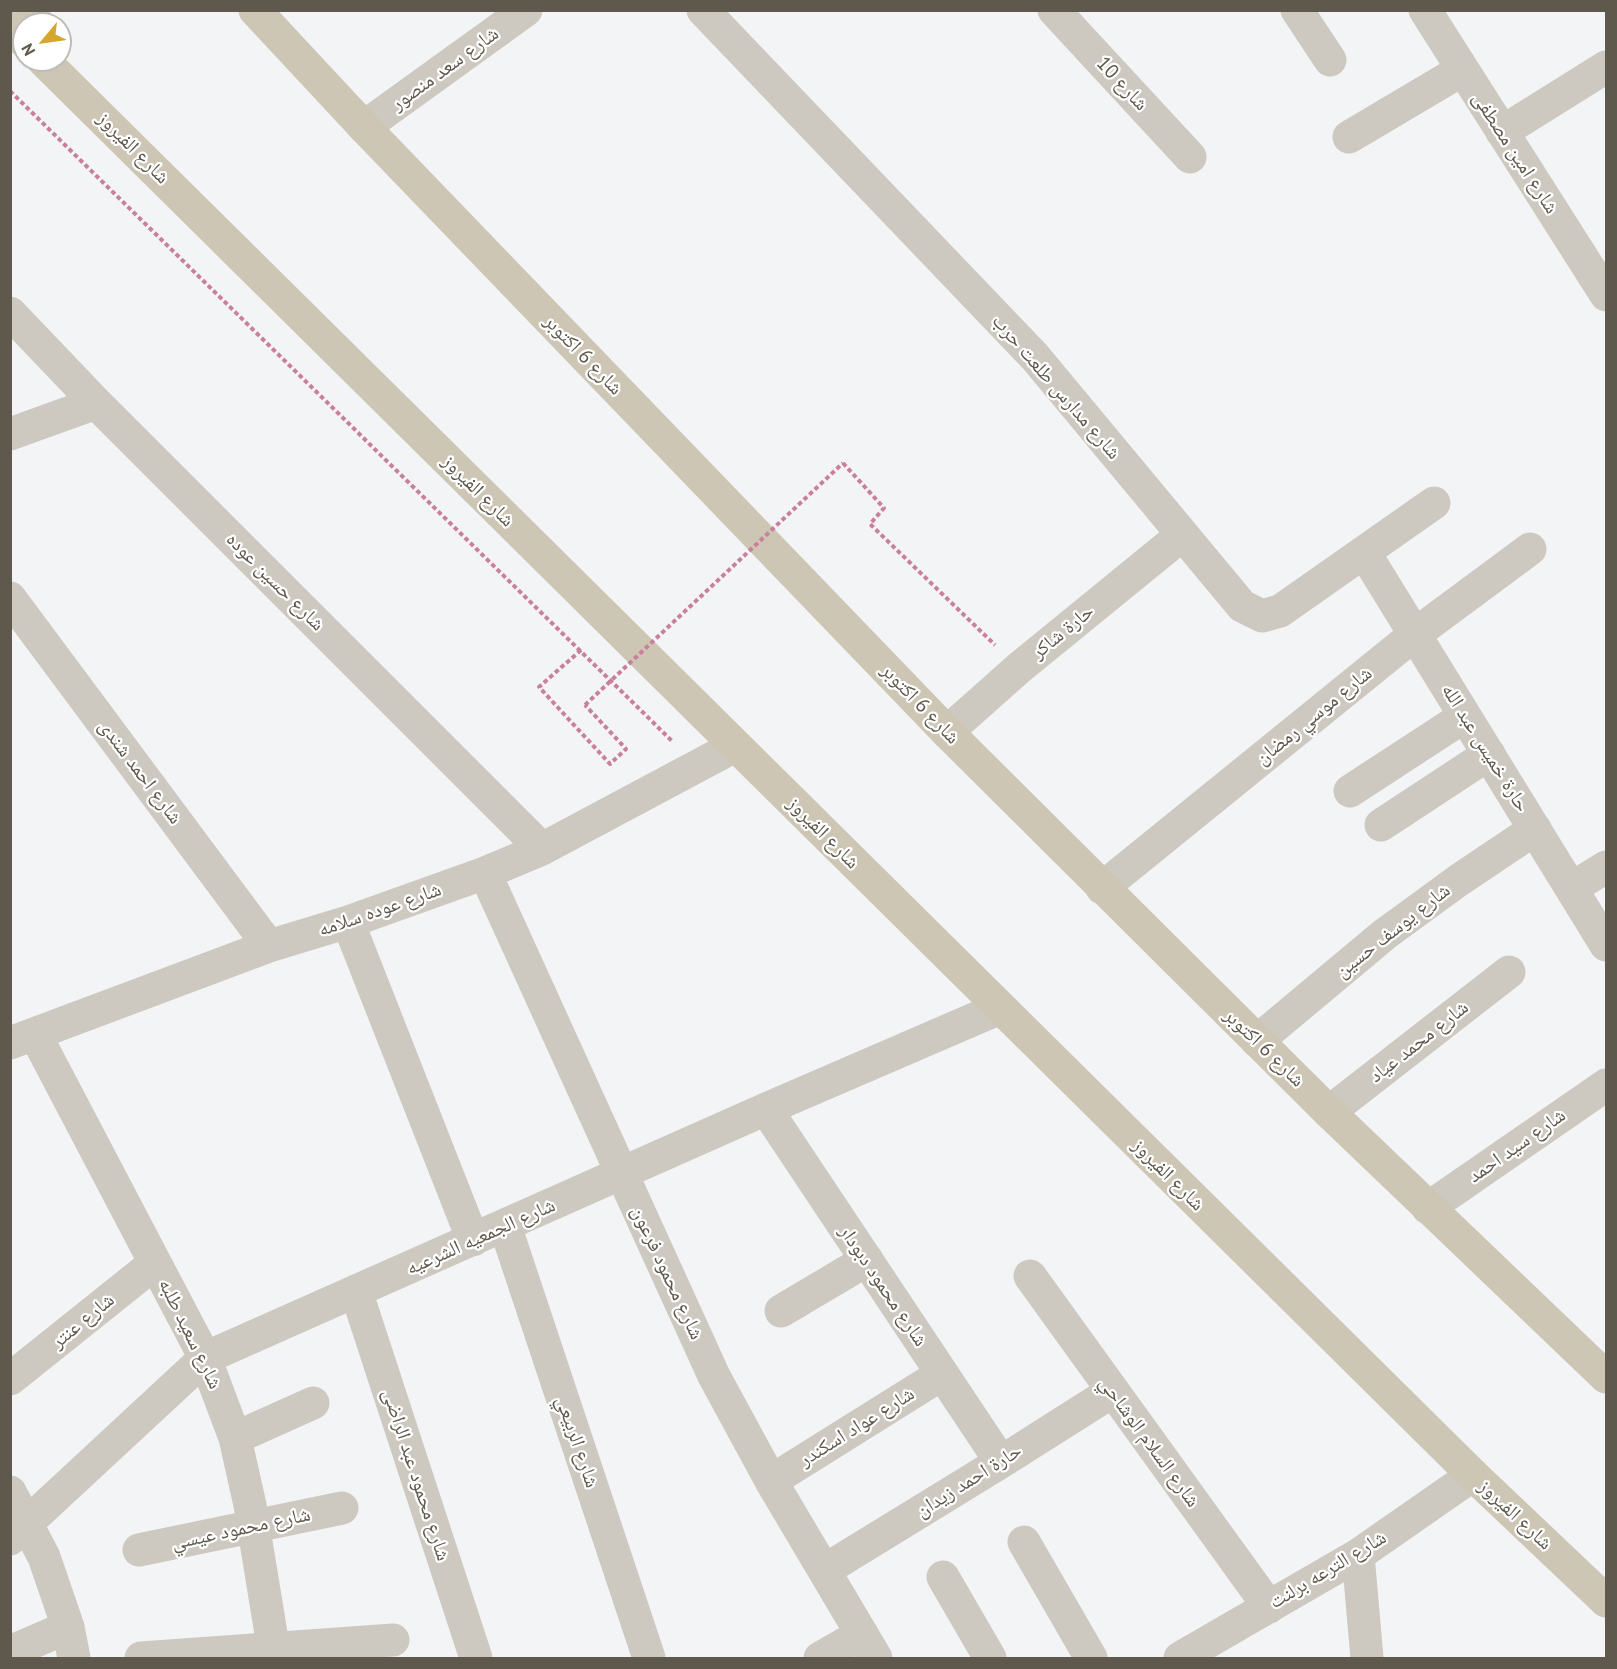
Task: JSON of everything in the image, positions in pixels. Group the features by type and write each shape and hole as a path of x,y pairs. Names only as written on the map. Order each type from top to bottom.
{"main road":[{"name":"شارع 6 اكتوبر","path":"255,10 364,127 947,732 1329,1112 1606,1377"},
{"name":"شارع الفيروز","path":"58,72 1000,1008 1473,1475 1606,1602"}],"street":[{"name":"شارع سعد منصور","path":"364,127 526,10"},
{"name":"شارع مدارس طلعت حرب","path":"703,10 1035,357 1242,606 1262,616 1280,611 1434,503"},
{"name":"شارع 10","path":"1054,10 1190,157"},
{"path":"1297,10 1330,60"},
{"name":"شارع امين مصطفى","path":"1425,10 1502,132 1603,281"},
{"path":"1502,132 1606,67"},
{"path":"1349,137 1462,69"},
{"name":"شارع حسين عوده","path":"10,313 96,403 542,849"},
{"path":"10,434 96,403"},
{"name":"حارة شاكر","path":"947,732 1019,668 1182,535"},
{"name":"شارع موسي رمضان","path":"1102,888 1414,634 1530,549"},
{"name":"حارة خميس عبد الله","path":"1364,552 1606,945"},
{"name":"شارع احمد شندى","path":"10,598 269,946"},
{"path":"1350,791 1465,716"},
{"name":"شارع عوده سلامه","path":"19,1036 269,946 348,922 485,873 542,849 735,746"},
{"path":"1381,825 1489,754"},
{"name":"شارع يوسف حسين","path":"1257,1041 1385,934 1459,880 1535,829"},
{"path":"1572,888 1606,867"},
{"name":"شارع محمود فرعون","path":"485,873 714,1376 771,1481 869,1646"},
{"path":"348,922 473,1240"},
{"name":"شارع محمد عياد","path":"1329,1112 1509,972"},
{"name":"شارع الجمعيه الشرعيه","path":"19,1531 205,1358 766,1109 1000,1008"},
{"name":"شارع سعيد طلبه","path":"19,1036 155,1263 205,1358 235,1438 254,1528 274,1654"},
{"name":"شارع سيد احمد","path":"1428,1208 1606,1084"},
{"name":"شارع محمود دبودار","path":"766,1109 1001,1462"},
{"name":"شارع الربيعي","path":"505,1226 650,1659"},
{"path":"781,1311 867,1260"},
{"name":"شارع عنتر","path":"10,1379 155,1263"},
{"name":"شارع السلام الوشاحي","path":"1030,1276 1269,1607"},
{"name":"شارع محمود عبد الراضى","path":"357,1291 476,1659"},
{"name":"شارع عواد اسكندر","path":"771,1481 942,1374"},
{"name":"حارة احمد زيدان","path":"825,1570 1113,1391"},
{"path":"235,1438 313,1403"},
{"name":"شارع الترعه برلنت","path":"1180,1659 1358,1555 1473,1475"},
{"path":"10,1492 19,1531 44,1557 68,1627 74,1659"},
{"name":"شارع محمود عيسي","path":"139,1550 342,1508"},
{"path":"1024,1542 1091,1659"},
{"path":"1358,1555 1367,1659"},
{"path":"943,1578 990,1659"},
{"path":"10,1652 68,1627"},
{"path":"141,1659 274,1654 393,1640"},
{"path":"820,1659 869,1646"}],"path":[{"path":"10,91 696,765"},
{"path":"581,650 539,687 610,764 626,749 585,705 843,464 884,508 870,524 1019,668"}]}
